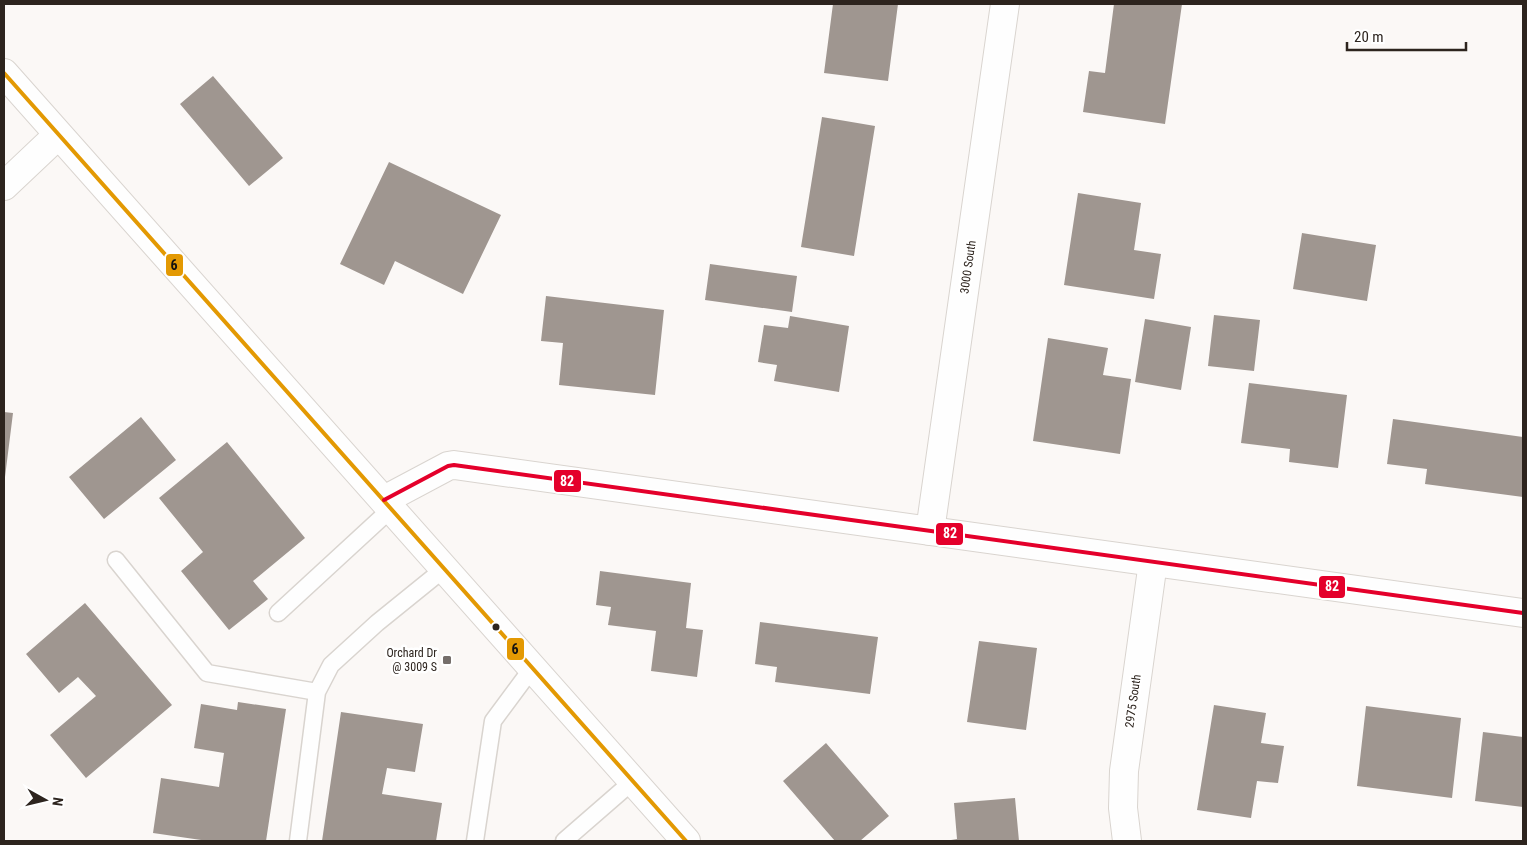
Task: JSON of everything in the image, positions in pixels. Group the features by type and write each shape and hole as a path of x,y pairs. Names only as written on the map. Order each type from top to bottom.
{"street":[{"name":"3000 South","path":"930,531 1005,4"},
{"path":"4,73 686,841"},
{"path":"4,186 58,135"},
{"path":"388,504 448,466 454,466 1523,613"},
{"name":"2975 South","path":"1127,841 1123,808 1124,771 1153,562"}],"lane":[{"path":"278,612 388,504"},
{"path":"116,560 207,673 317,692"},
{"path":"298,841 317,692 331,665 377,623 445,568"},
{"path":"475,841 493,721 533,667"},
{"path":"564,841 633,781"}],"building":[{"path":"833,4 898,4 888,81 824,73"},
{"path":"1114,4 1182,4 1165,124 1083,112 1089,71 1105,73"},
{"path":"213,76 283,158 249,186 180,104"},
{"path":"822,117 875,126 854,256 801,247"},
{"path":"389,162 501,215 463,294 395,261 384,285 340,264"},
{"path":"1078,193 1141,203 1134,250 1161,254 1154,299 1064,285"},
{"path":"1302,233 1376,245 1367,301 1293,289"},
{"path":"710,264 797,276 792,312 705,300"},
{"path":"546,296 664,310 655,395 559,385 563,343 541,341"},
{"path":"1214,315 1260,320 1254,371 1208,366"},
{"path":"790,316 849,326 839,392 774,381 777,365 758,362 764,325 788,328"},
{"path":"1145,319 1191,327 1181,390 1135,382"},
{"path":"1048,338 1108,348 1103,375 1131,379 1120,454 1033,441"},
{"path":"1249,383 1347,395 1338,468 1289,462 1290,449 1241,443"},
{"path":"4,412 13,413 5,477 4,477"},
{"path":"141,417 176,460 104,519 69,477"},
{"path":"1393,419 1523,437 1523,497 1425,484 1427,469 1387,464"},
{"path":"227,442 305,538 253,581 268,599 229,630 181,571 203,552 159,498"},
{"path":"600,571 691,583 686,628 703,630 697,677 651,671 656,631 608,625 611,607 596,605"},
{"path":"85,603 172,705 86,778 50,735 96,696 78,677 59,693 26,654"},
{"path":"760,622 878,637 870,694 775,682 777,667 755,664"},
{"path":"979,641 1037,648 1026,730 967,722"},
{"path":"238,702 286,709 266,841 208,841 153,833 161,778 219,787 224,753 194,748 201,704 237,710"},
{"path":"1214,705 1266,713 1261,743 1284,746 1278,783 1257,781 1251,818 1197,810"},
{"path":"1366,706 1461,718 1452,798 1357,786"},
{"path":"341,712 423,724 415,772 387,768 382,794 442,803 436,841 322,841"},
{"path":"1483,732 1523,737 1523,807 1475,801"},
{"path":"826,743 889,816 860,841 835,841 783,781"},
{"path":"1015,798 1019,841 945,841 957,839 954,803"}],"transit line":[{"name":"6","path":"4,73 686,841"},
{"name":"82","path":"384,500 448,466 454,465 1523,613"}],"place":[{"name":"Orchard Dr @ 3009 S","path":"447,660"}]}
